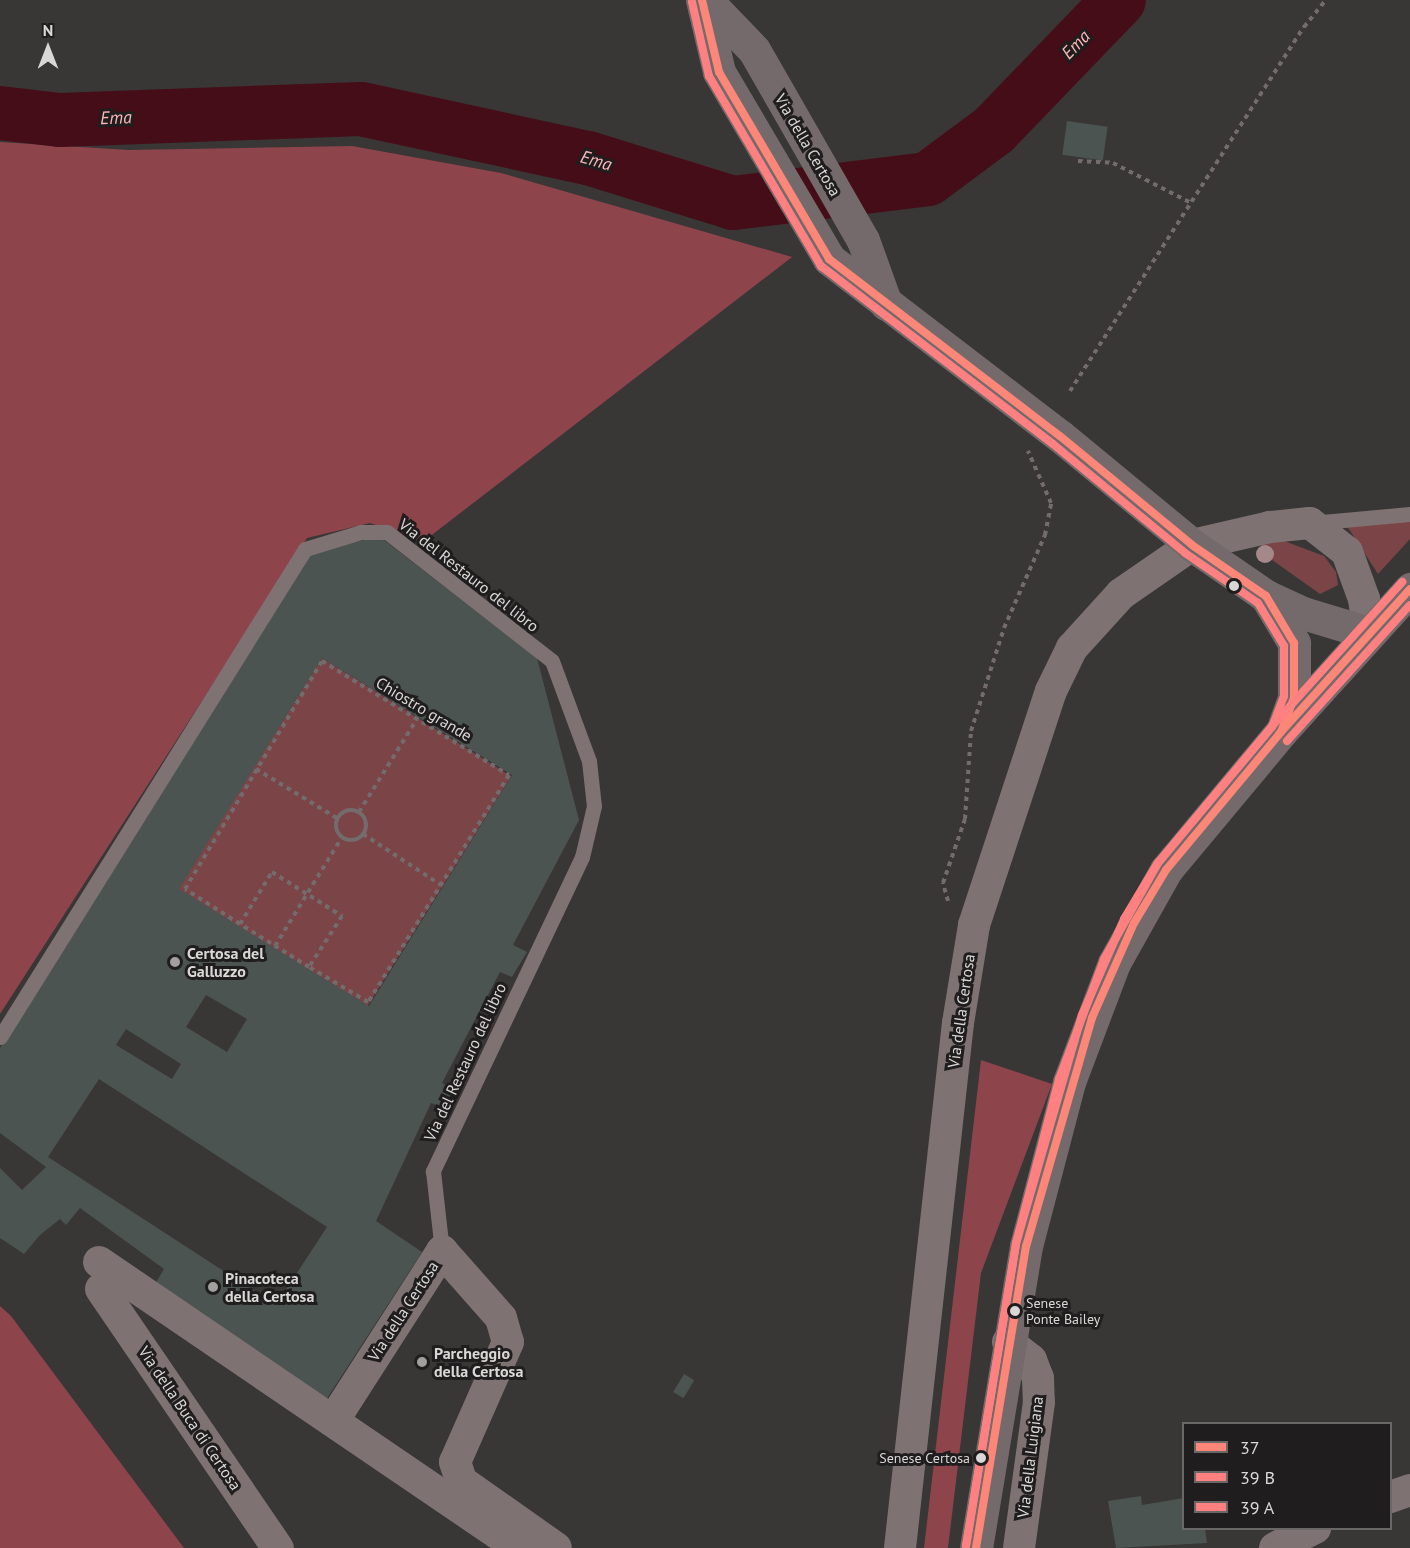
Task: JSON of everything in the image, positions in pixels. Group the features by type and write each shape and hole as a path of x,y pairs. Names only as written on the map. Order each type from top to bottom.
{"main road":[{"name":"Via della Certosa","path":"704,0 754,50 863,240 886,304"},
{"name":"Via della Certosa","path":"704,0 719,72 829,259 1060,436 1192,545 1266,596 1303,613 1369,633"},
{"path":"976,1548 1008,1342 1045,1169 1073,1072 1114,963 1166,870 1281,732 1410,589"},
{"name":"Via della Certosa","path":"1266,596 1294,643 1294,698 1281,732"}],"street":[{"name":"Via della Certosa","path":"900,1548 958,1023 974,925 1051,691 1072,648 1120,594 1192,545 1270,527 1310,523"},
{"path":"1310,523 1347,552 1364,599 1369,633"},
{"name":"Via della Certosa","path":"333,1421 442,1251 501,1318 508,1342 455,1462 461,1481 556,1548"},
{"name":"Via della Buca di Certosa","path":"278,1548 100,1275 333,1421"},
{"name":"Via della Luigiana","path":"1008,1342 1031,1360 1038,1378 1039,1402 1019,1548"},
{"path":"333,1421 519,1548"},
{"path":"1392,1496 1410,1490"},
{"path":"1275,1548 1311,1530"}],"lane":[{"name":"Via della Certosa","path":"1310,523 1410,514"},
{"name":"Via del Restauro del libro","path":"0,1037 305,549 361,532 387,532 552,661 589,761 594,806 582,857 433,1171 442,1251"}],"path":[{"path":"1070,391 1326,0"},
{"path":"1078,161 1113,163 1191,203"},
{"path":"974,925 951,910 943,883 965,819 971,731 1004,628 1045,535 1051,503 1044,478 1029,461 1027,441"},
{"name":"Chiostro grande","path":"240,924 184,889 322,661 509,775 368,1002 309,967"},
{"path":"359,812 417,719"},
{"path":"256,768 337,818 342,837 275,945"},
{"path":"337,818 345,810 359,812 366,822 363,834 353,840 342,837"},
{"path":"363,834 441,885"},
{"path":"272,872 342,916 309,967 240,924 272,872"}],"shaded area":[{"path":"0,142 129,150 352,146 501,173 792,257 424,541 370,523 307,538 0,1014"},
{"path":"1410,521 1410,539 1378,574 1347,526"},
{"path":"1284,541 1324,556 1336,572 1338,585 1320,594 1258,550 1264,542"},
{"path":"322,658 511,776 367,1007 178,889"},
{"path":"981,1060 1052,1084 981,1273 948,1548 924,1548"},
{"path":"0,1306 11,1316 184,1548 0,1548"}],"building":[{"path":"1067,121 1108,127 1103,160 1062,155"},
{"name":"Certosa del Galluzzo","path":"380,537 537,658 579,820 513,945 527,952 512,977 500,972 442,1083 454,1088 445,1109 431,1103 376,1221 422,1252 324,1403 151,1291 164,1269 80,1208 66,1225 60,1219 40,1235 24,1254 0,1238 0,1168 22,1190 46,1167 0,1133 0,1048 307,551","holes":["322,658 512,775 369,1006 179,889","206,995 247,1019 227,1052 186,1027","126,1029 181,1064 172,1079 116,1045","99,1079 327,1227 276,1305 48,1157"]},
{"path":"684,1374 694,1380 683,1398 673,1392"},
{"path":"1141,1496 1142,1505 1182,1498 1182,1530 1205,1530 1207,1543 1116,1548 1108,1501"}],"waterway":[{"name":"Ema","path":"0,113 60,120 361,109 588,158 733,203 928,179 994,130 1119,0"}],"transit line":[{"name":"37","path":"702,0 719,72 829,259 1060,436 1192,545 1266,596 1294,643 1294,698 1281,732 1166,870 1134,923 1092,1018 1026,1246 976,1548"},
{"path":"692,2 709,76 821,266 1053,444 1185,553 1258,603 1284,646 1284,696 1272,727 1157,864 1124,919 1082,1015 1016,1244 966,1546"},
{"path":"966,1546 1016,1243 1059,1079 1104,959 1158,863 1273,725 1402,582"},
{"name":"37","path":"1279,734 1410,589"},
{"path":"1287,741 1410,605"}],"place":[{"name":"Certosa del Galluzzo","path":"175,962"},
{"name":"Pinacoteca della Certosa","path":"213,1287"},
{"name":"Senese Ponte Bailey","path":"1015,1311"},
{"name":"Parcheggio della Certosa","path":"422,1362"},
{"name":"Senese Certosa","path":"981,1458"}]}
